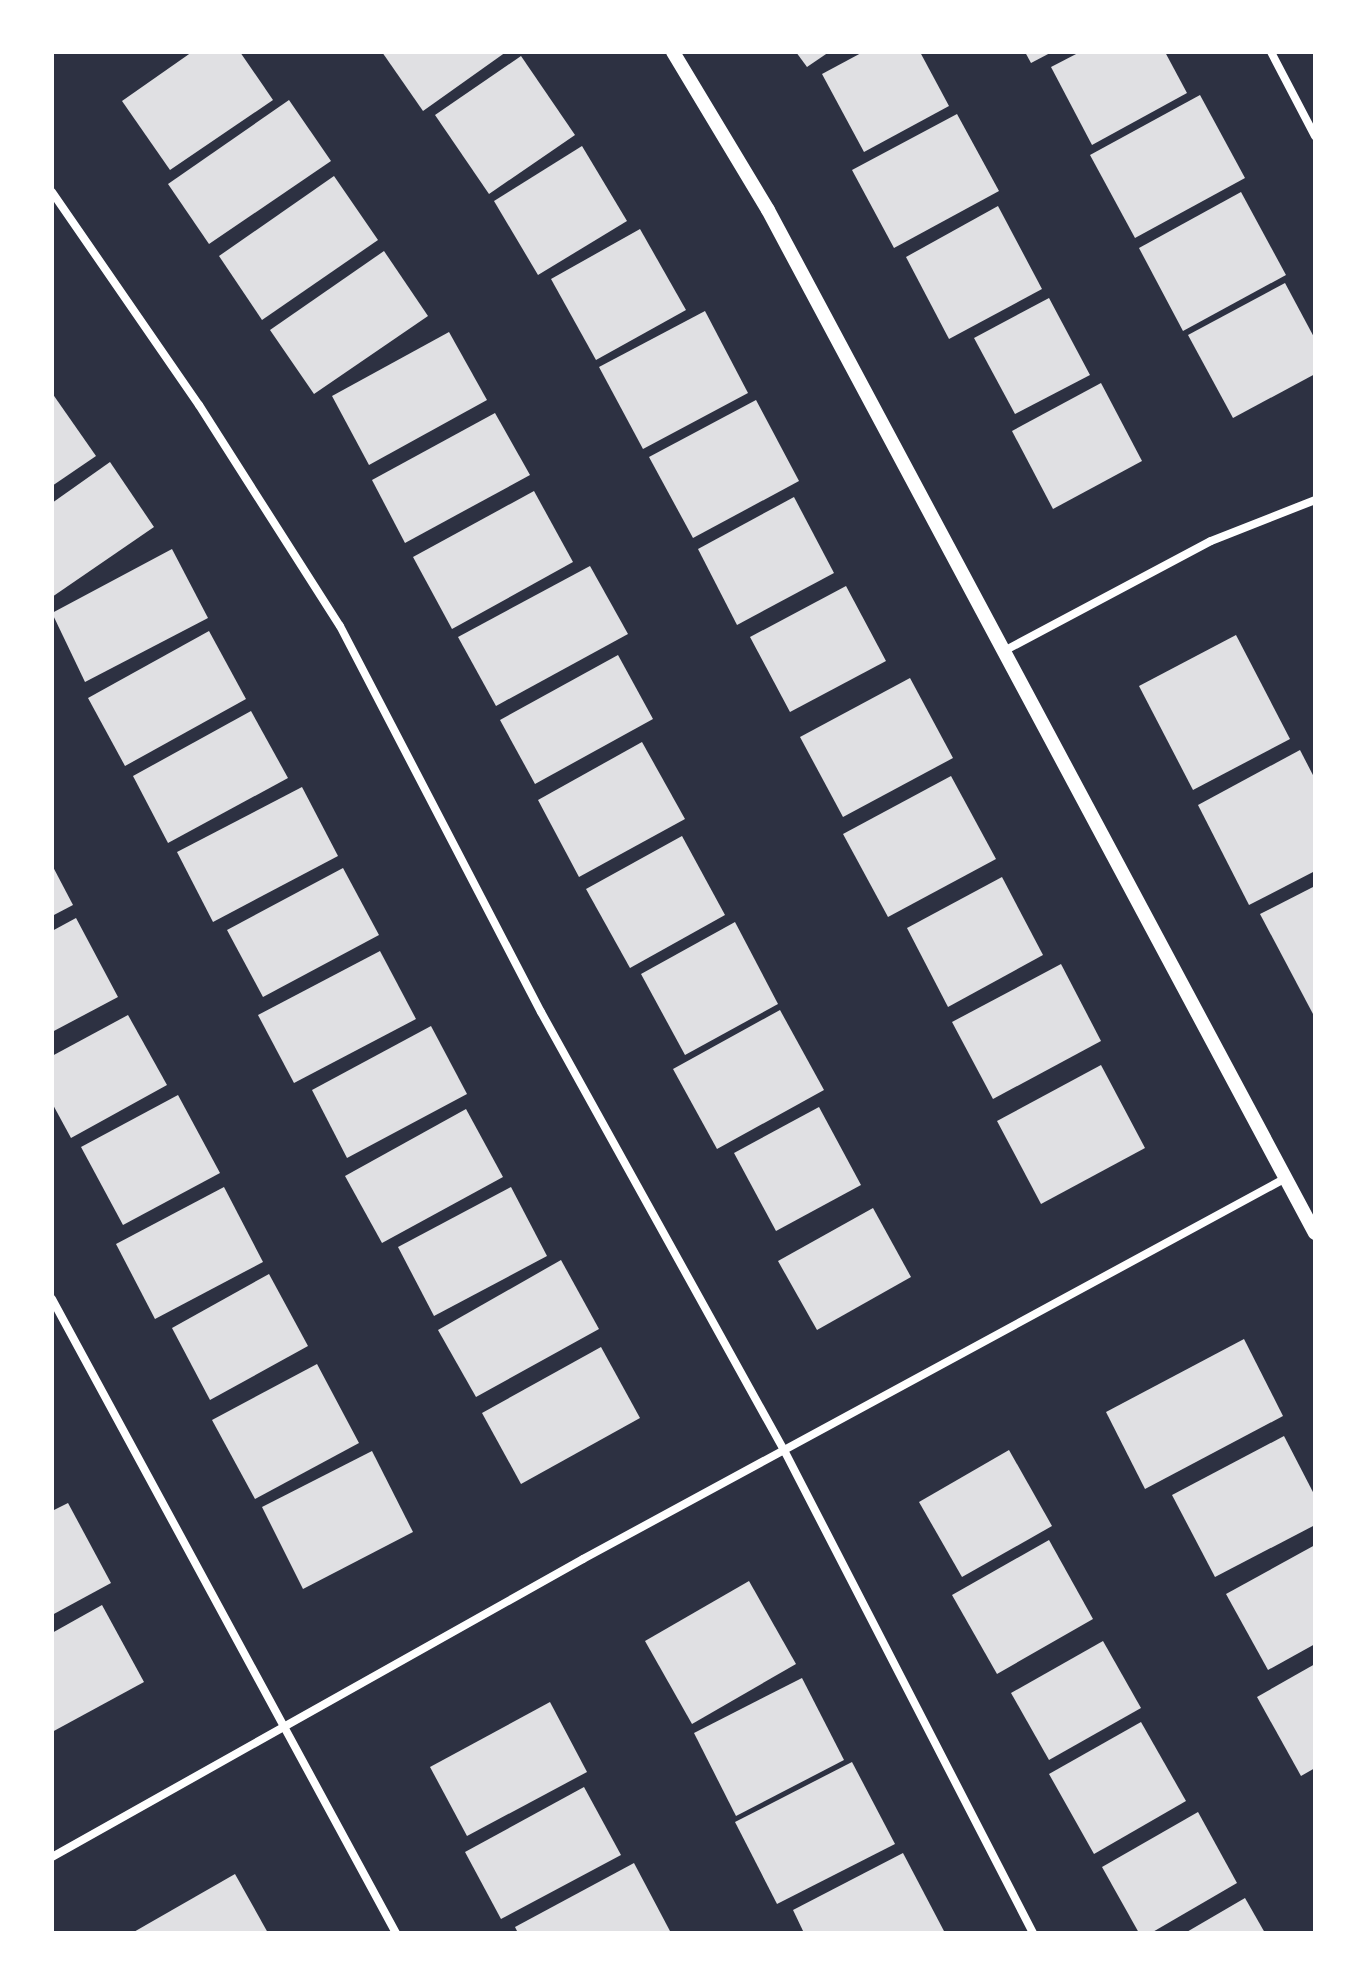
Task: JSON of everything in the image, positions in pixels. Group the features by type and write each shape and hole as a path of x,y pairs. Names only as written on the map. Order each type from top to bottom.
{"street":[{"path":"673,52 768,210 1315,1233"},
{"path":"1271,52 1315,136"},
{"path":"52,192 199,405 340,626 541,1012 785,1452 1033,1933"},
{"path":"1004,651 1211,541 1315,500"},
{"path":"52,1857 583,1559 1286,1178"},
{"path":"52,1299 396,1933"}],"building":[{"path":"192,52 240,52 273,100 170,170 122,101"},
{"path":"382,52 506,52 423,111"},
{"path":"796,52 829,52 807,67"},
{"path":"863,52 920,52 949,106 864,152 822,74"},
{"path":"1025,52 1052,52 1031,63"},
{"path":"1080,52 1165,52 1187,93 1092,145 1051,67"},
{"path":"521,56 575,135 489,194 435,115"},
{"path":"1200,95 1245,178 1135,238 1090,155"},
{"path":"289,100 331,161 209,244 168,184"},
{"path":"957,114 999,191 894,248 852,170"},
{"path":"582,146 627,221 538,275 494,201"},
{"path":"334,176 378,240 262,320 219,256"},
{"path":"1241,192 1286,275 1183,331 1139,248"},
{"path":"998,206 1042,289 949,339 906,257"},
{"path":"640,229 686,310 596,360 551,279"},
{"path":"384,251 428,316 314,394 270,330"},
{"path":"1285,283 1315,339 1315,374 1233,418 1188,335"},
{"path":"1049,298 1090,375 1015,414 974,338"},
{"path":"705,311 748,393 643,449 599,367"},
{"path":"449,332 487,400 369,465 332,396"},
{"path":"1101,383 1142,461 1053,509 1012,431"},
{"path":"52,393 96,456 52,486"},
{"path":"756,400 799,481 693,538 649,457"},
{"path":"495,413 530,475 405,543 372,480"},
{"path":"110,462 154,527 52,597 52,503"},
{"path":"534,491 573,562 452,629 413,557"},
{"path":"794,497 834,573 737,625 698,549"},
{"path":"172,549 208,618 85,682 52,613"},
{"path":"590,566 628,634 496,706 458,637"},
{"path":"846,586 886,661 790,712 750,637"},
{"path":"209,631 246,699 125,766 88,698"},
{"path":"1236,635 1290,739 1193,790 1139,686"},
{"path":"618,655 653,719 535,784 500,720"},
{"path":"910,678 953,758 843,817 800,737"},
{"path":"251,711 288,778 168,843 133,776"},
{"path":"642,742 685,819 579,877 538,800"},
{"path":"1300,750 1315,779 1315,871 1249,905 1198,805"},
{"path":"951,776 996,859 888,917 843,834"},
{"path":"302,787 338,856 213,922 177,852"},
{"path":"682,836 725,915 630,968 586,889"},
{"path":"52,865 73,905 52,916"},
{"path":"343,868 379,935 263,997 227,930"},
{"path":"1002,877 1043,955 948,1007 907,928"},
{"path":"1315,886 1315,1013 1313,1014 1260,914"},
{"path":"76,918 118,997 52,1032 52,931"},
{"path":"735,922 778,1004 685,1055 641,974"},
{"path":"380,951 416,1019 294,1083 258,1015"},
{"path":"1061,964 1101,1041 993,1099 952,1022"},
{"path":"780,1010 824,1090 717,1149 673,1069"},
{"path":"128,1015 167,1085 71,1138 52,1103 52,1056"},
{"path":"431,1026 467,1094 347,1158 312,1090"},
{"path":"1101,1065 1145,1148 1041,1204 997,1121"},
{"path":"178,1095 220,1173 123,1225 81,1147"},
{"path":"819,1107 861,1185 776,1231 734,1153"},
{"path":"466,1109 503,1177 382,1243 345,1176"},
{"path":"224,1187 263,1262 155,1319 116,1244"},
{"path":"511,1187 547,1256 434,1316 398,1247"},
{"path":"873,1208 911,1277 817,1330 778,1261"},
{"path":"561,1260 599,1329 476,1397 438,1330"},
{"path":"269,1274 308,1346 210,1400 172,1328"},
{"path":"1244,1339 1283,1416 1145,1489 1106,1412"},
{"path":"601,1347 640,1418 521,1484 482,1413"},
{"path":"317,1364 359,1443 255,1499 212,1420"},
{"path":"1284,1436 1315,1496 1315,1525 1215,1577 1172,1495"},
{"path":"1009,1450 1052,1526 962,1577 919,1502"},
{"path":"372,1451 413,1532 303,1589 262,1507"},
{"path":"68,1503 111,1583 52,1615 52,1511"},
{"path":"1049,1540 1093,1619 997,1674 952,1595"},
{"path":"1315,1545 1315,1644 1268,1670 1226,1594"},
{"path":"749,1581 796,1664 692,1724 645,1641"},
{"path":"102,1605 144,1682 52,1732 52,1633"},
{"path":"1103,1641 1141,1708 1049,1760 1011,1693"},
{"path":"1315,1664 1315,1768 1301,1776 1257,1697"},
{"path":"802,1678 844,1760 736,1816 694,1733"},
{"path":"550,1702 587,1772 467,1836 430,1767"},
{"path":"1141,1722 1186,1801 1094,1854 1049,1774"},
{"path":"852,1762 895,1844 777,1904 735,1822"},
{"path":"584,1787 621,1855 501,1919 465,1852"},
{"path":"1198,1812 1237,1883 1151,1933 1139,1933 1102,1867"},
{"path":"903,1853 945,1933 804,1933 793,1910"},
{"path":"634,1863 671,1933 518,1933 515,1927"},
{"path":"235,1874 268,1933 132,1933"},
{"path":"1245,1898 1265,1933 1185,1933"}]}
